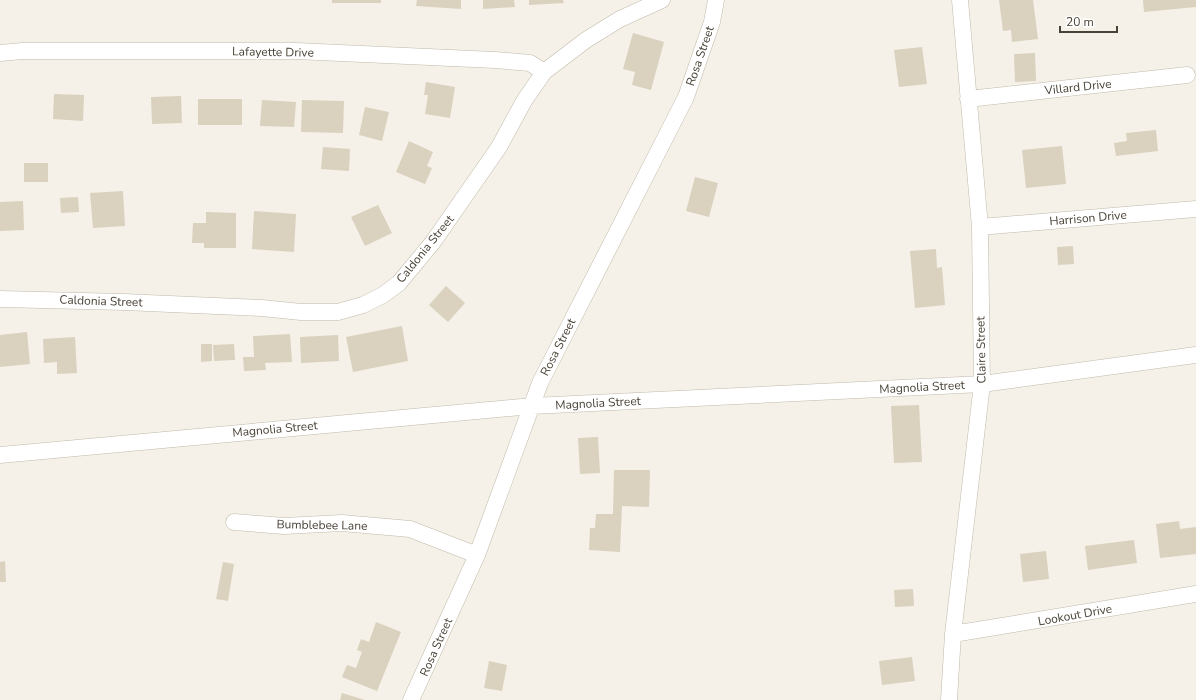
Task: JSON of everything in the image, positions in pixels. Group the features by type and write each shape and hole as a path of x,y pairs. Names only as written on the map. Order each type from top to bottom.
{"street":[{"name":"Caldonia Street","path":"0,299 208,305 301,312 338,312 363,305 383,294 399,282 433,242 499,147 524,101 544,72 586,40 620,19 662,0"},
{"name":"Rosa Street","path":"411,700 477,555 540,383 686,98 712,22 716,0"},
{"name":"Claire Street","path":"949,700 953,634 982,384 980,226 960,0"},
{"name":"Lafayette Drive","path":"0,53 22,51 296,52 496,60 530,63 544,72"},
{"name":"Villard Drive","path":"968,99 1187,75"},
{"name":"Harrison Drive","path":"980,226 1196,209"},
{"name":"Magnolia Street","path":"0,455 532,406 982,384 1196,355"},
{"name":"Bumblebee Lane","path":"234,522 284,526 342,523 410,529 477,555"},
{"name":"Lookout Drive","path":"953,634 1196,594"}],"building":[{"path":"332,0 381,0 381,3 332,3"},
{"path":"417,0 461,0 461,9 416,6"},
{"path":"483,0 514,0 515,7 483,9"},
{"path":"529,0 563,0 564,3 529,5"},
{"path":"999,0 1033,0 1038,39 1012,42 1011,30 1003,31"},
{"path":"1143,0 1196,0 1196,7 1144,12"},
{"path":"633,33 664,42 651,90 632,85 635,72 623,69"},
{"path":"922,47 927,84 899,87 894,50"},
{"path":"1035,53 1036,81 1015,82 1014,54"},
{"path":"426,82 455,87 450,118 425,114 428,95 424,95"},
{"path":"54,94 84,95 83,121 53,119"},
{"path":"181,96 182,123 152,124 151,97"},
{"path":"198,99 242,99 242,125 198,125"},
{"path":"262,100 296,102 294,127 260,126"},
{"path":"302,100 344,101 343,133 301,132"},
{"path":"365,107 389,112 382,141 359,135"},
{"path":"1156,130 1158,151 1116,156 1114,143 1127,141 1126,133"},
{"path":"409,141 433,152 427,166 432,168 425,184 396,172"},
{"path":"1062,146 1066,184 1026,188 1022,150"},
{"path":"323,147 350,149 349,171 321,169"},
{"path":"24,163 48,163 48,182 24,182"},
{"path":"695,177 718,183 709,217 686,211"},
{"path":"123,191 125,226 93,228 90,193"},
{"path":"78,197 79,212 61,213 60,198"},
{"path":"23,201 24,230 0,231 0,202"},
{"path":"378,205 392,233 365,246 351,217"},
{"path":"254,211 296,214 294,252 252,249"},
{"path":"206,212 236,213 236,248 204,248 204,243 192,243 193,223 206,223"},
{"path":"1073,246 1074,264 1058,265 1057,247"},
{"path":"936,249 937,268 942,267 945,305 915,308 910,251"},
{"path":"446,286 465,303 448,322 429,305"},
{"path":"402,326 408,361 353,372 346,337"},
{"path":"27,332 30,364 0,367 0,335"},
{"path":"290,334 292,362 265,363 266,370 244,371 243,357 254,357 253,336"},
{"path":"338,335 339,361 301,363 300,337"},
{"path":"75,337 77,373 57,374 57,362 44,363 43,339"},
{"path":"201,344 212,344 212,361 201,362"},
{"path":"234,344 235,360 214,361 213,345"},
{"path":"919,405 922,462 894,463 891,406"},
{"path":"598,437 600,473 580,474 578,438"},
{"path":"614,470 650,470 649,507 622,506 620,552 589,550 590,528 595,528 596,514 613,514"},
{"path":"1179,521 1180,529 1196,527 1196,554 1160,558 1156,524"},
{"path":"1134,540 1137,563 1088,570 1085,546"},
{"path":"1046,551 1049,579 1023,582 1020,554"},
{"path":"5,561 6,582 0,582 0,562"},
{"path":"223,562 234,564 228,601 216,599"},
{"path":"913,589 914,606 895,607 894,590"},
{"path":"376,622 401,632 377,691 342,677 347,665 356,668 362,652 357,650 361,639 369,642"},
{"path":"912,657 915,681 882,685 879,661"},
{"path":"489,661 507,665 502,691 484,688"},
{"path":"342,693 365,700 340,700"}]}
